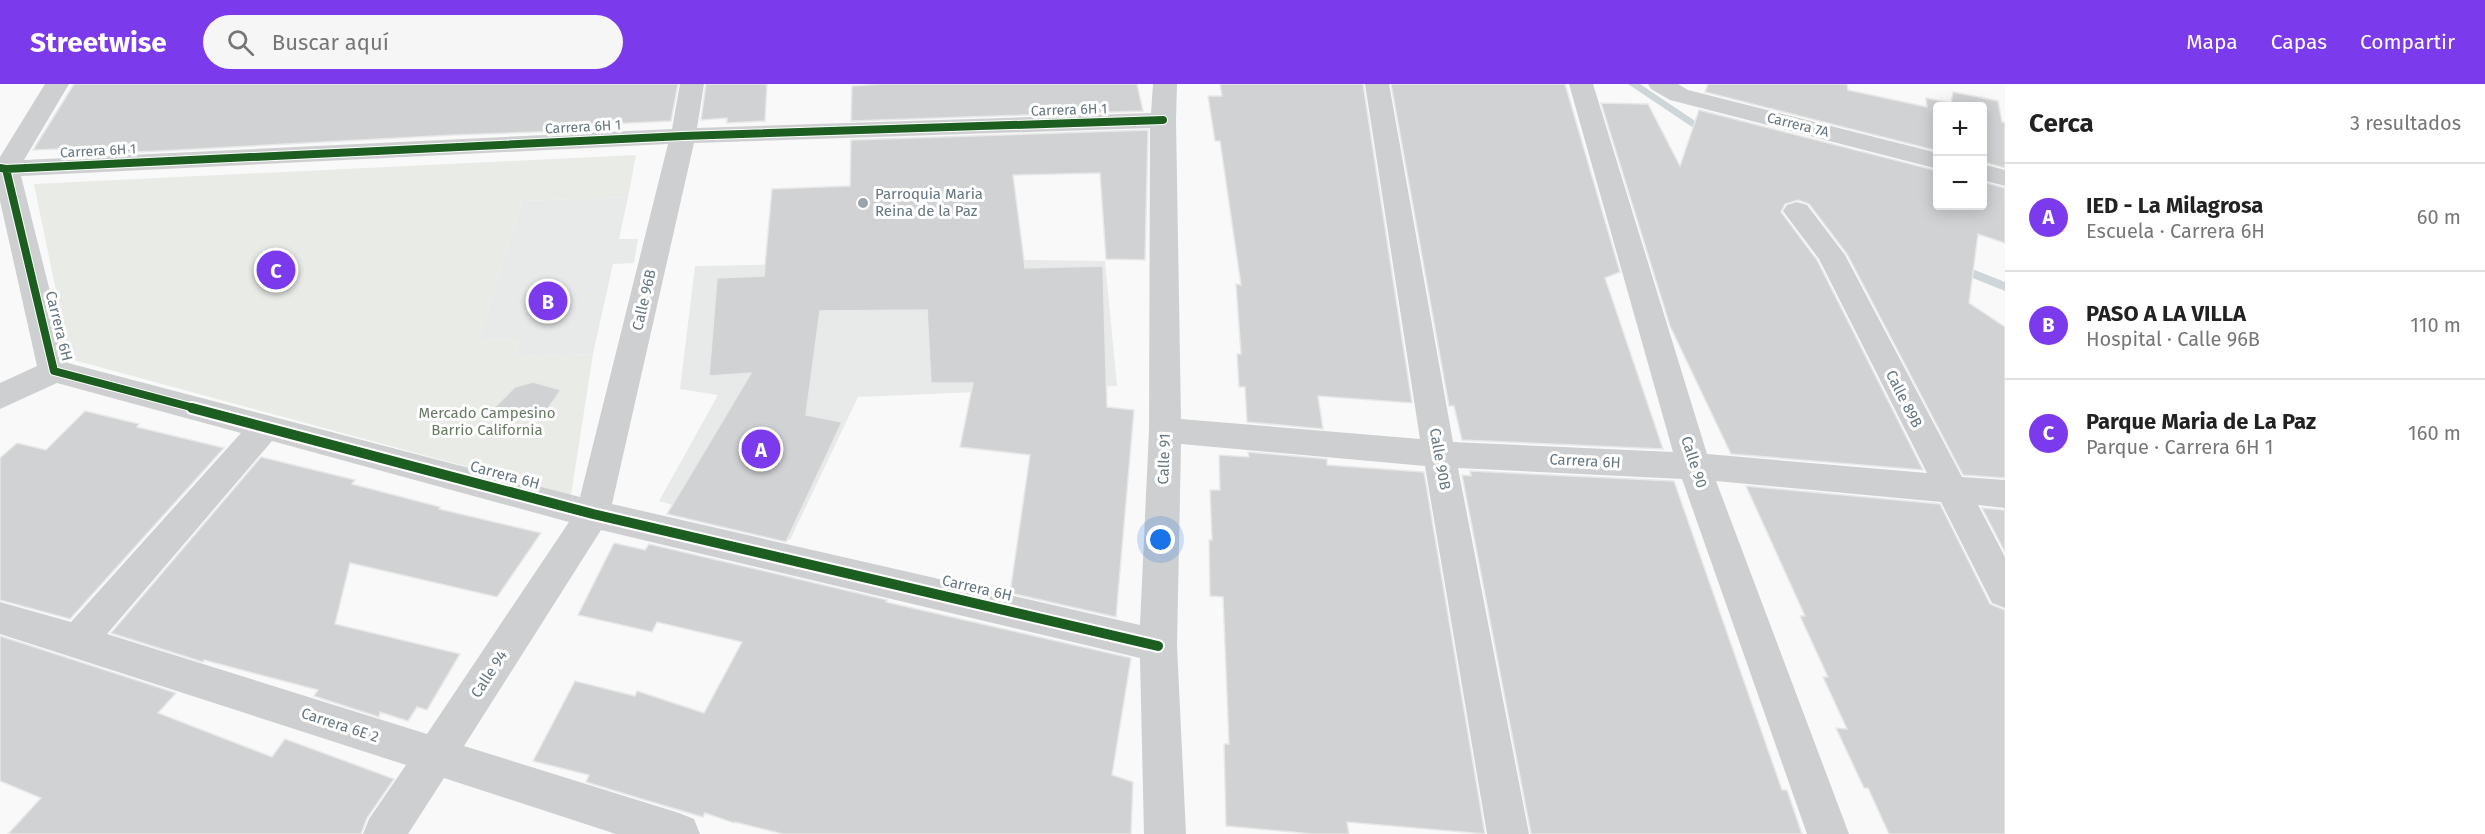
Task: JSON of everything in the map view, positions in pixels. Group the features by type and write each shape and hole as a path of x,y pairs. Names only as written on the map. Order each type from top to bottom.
{"street":[{"path":"3,169 57,84"},
{"name":"Calle 96B","path":"593,514 683,136 692,84"},
{"name":"Calle 91","path":"1165,84 1163,120 1165,430 1158,646 1165,834"},
{"name":"Calle 90B","path":"1377,84 1439,454 1508,834"},
{"name":"Calle 90","path":"1581,84 1694,466 1828,834"},
{"name":"Carrera 7A","path":"1660,84 1679,95 1933,160"},
{"name":"Carrera 6H 1","path":"3,169 683,136 1163,120"},
{"name":"Carrera 6H","path":"3,169 54,371 593,514 1158,646"},
{"path":"1987,173 2005,178"},
{"name":"Calle 89B","path":"1797,211 1831,255 2005,592"},
{"path":"0,397 54,371"},
{"path":"78,641 265,427"},
{"name":"Carrera 6H","path":"1165,430 1439,454 1694,466 1951,491 2005,494"},
{"name":"Calle 94","path":"384,834 593,514"},
{"name":"Carrera 6E 2","path":"0,618 679,834"}],"shaded area":[{"path":"628,197 619,239 638,239 634,263 613,264 593,354 515,357 520,339 479,340 522,201"},
{"path":"1030,260 1105,261 1117,386 858,397 790,540 659,501 718,395 680,389 695,266"}],"green space":[{"name":"Mercado Campesino Barrio California","path":"636,155 628,197 522,201 479,340 520,339 515,357 593,354 571,495 70,359 34,184"}],"building":[{"path":"74,84 678,84 671,121 589,125 588,130 110,153 113,147 33,150"},
{"path":"706,84 767,84 765,121 727,123 727,118 701,120"},
{"path":"1137,84 1143,111 851,121 852,86"},
{"path":"1220,84 1363,84 1412,403 1318,396 1323,429 1247,422 1245,387 1239,387 1237,354 1241,354 1236,284 1241,285 1220,141 1215,141 1208,96 1222,96"},
{"path":"1391,84 1565,84 1620,272 1605,278 1663,449 1462,440 1454,406 1449,406"},
{"path":"1708,84 1847,84 1848,90 1927,107 1926,98 1946,102 1933,102 1933,150 1705,92"},
{"path":"1953,92 1998,101 2002,122 2005,123 2005,168 1987,163 1987,102 1951,102"},
{"path":"1601,103 1648,104 1680,166 1699,110 1933,170 1933,210 1987,210 1987,183 2005,188 2005,243 1978,234 1969,303 2005,327 2005,478 1963,475 1847,254 1809,204 1798,200 1785,204 1781,212 1817,260 1923,470 1731,454 1670,326"},
{"path":"1148,130 1145,260 1106,259 1100,173 1013,175 1025,268 1103,266 1107,407 1134,410 1116,617 1010,593 1030,455 960,447 973,383 931,383 927,310 820,311 806,415 842,422 786,542 667,514 751,373 709,376 717,278 764,276 772,189 850,186 851,140"},
{"path":"533,382 561,390 544,414 523,421 494,408 515,387"},
{"path":"85,411 139,424 137,427 224,448 70,619 0,600 0,458 17,443 46,450"},
{"path":"1248,452 1327,459 1327,465 1424,472 1485,834 1347,822 1349,834 1313,834 1226,826 1224,744 1229,744 1223,597 1210,596 1209,540 1212,540 1210,490 1220,490 1219,455 1249,457"},
{"path":"261,457 355,480 352,484 440,507 439,509 541,533 497,597 350,563 335,624 460,654 427,710 417,707 408,721 380,712 379,717 314,696 318,690 204,660 203,662 111,633"},
{"path":"1470,471 1674,481 1782,790 1787,790 1802,834 1531,834 1462,475 1471,476"},
{"path":"1746,486 1940,504 1990,604 2005,610 2005,834 1889,834 1836,728 1847,729 1823,677 1828,677 1800,616 1805,616"},
{"path":"1982,508 2005,510 2005,552"},
{"path":"614,543 645,550 649,544 887,600 886,602 1131,658 1112,775 1133,782 1131,834 783,834 734,823 705,813 703,817 586,782 589,775 533,761 575,681 635,696 637,691 704,713 742,642 657,622 652,632 578,615"},
{"path":"0,636 176,693 158,713 272,757 285,739 394,779 367,818 361,834 8,834 41,798 0,781"}],"waterway":[{"path":"1633,84 1708,133"},
{"path":"1957,267 2005,287"}],"cycle path":[{"path":"6,169 683,136 1163,120"},
{"path":"0,168 6,169 54,371 593,514 1158,646"}],"place":[{"name":"Parroquia Maria Reina de la Paz","path":"863,203"},
{"name":"Parque Maria de La Paz","path":"276,270"},
{"name":"PASO A LA VILLA","path":"548,301"},
{"name":"IED - La Milagrosa","path":"761,449"}]}
